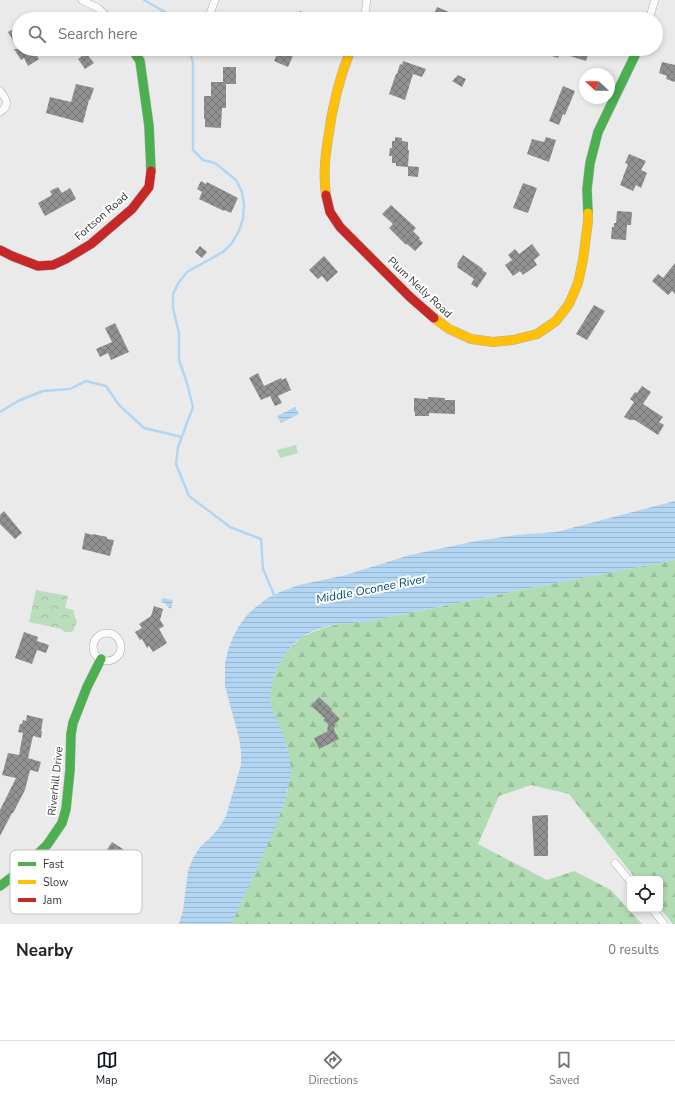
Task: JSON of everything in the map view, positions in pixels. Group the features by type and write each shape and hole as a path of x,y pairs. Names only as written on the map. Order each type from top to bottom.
{"street":[{"path":"82,0 98,8 102,12"},
{"path":"211,12 215,0"},
{"path":"365,12 367,0"},
{"path":"651,12 655,0"},
{"name":"Fortson Road","path":"0,250 38,266 53,264 66,259 91,244 132,209 149,187 151,170 149,126 140,61 137,56"},
{"name":"Plum Nelly Road","path":"348,56 334,99 324,170 326,195 330,213 340,227 430,316 449,330 468,338 494,342 513,340 537,334 556,321 568,304 578,284 588,221 587,189 590,163 598,132 635,56"},
{"path":"0,91 6,100 6,106 0,112"},
{"name":"Riverhill Drive","path":"41,850 62,823 66,809 73,723 87,687 101,659"},
{"path":"615,863 627,877"},
{"name":"Riverhill Drive","path":"0,886 10,878"},
{"path":"654,912 664,924"}],"green space":[{"path":"296,445 298,453 280,458 277,450"},
{"path":"675,560 675,924 673,924 663,912 663,876 634,876 569,794 531,785 499,796 478,844 547,880 574,871 611,890 627,908 627,912 631,912 642,924 231,924 269,841 288,791 288,750 273,713 270,700 271,686 275,673 280,661 288,650 302,637 326,627 339,624 365,622"},
{"path":"36,590 68,596 65,608 74,610 74,615 77,621 72,632 65,632 61,629 29,622"}],"water":[{"path":"295,407 299,414 281,423 277,416"},
{"name":"Middle Oconee River","path":"675,501 675,560 365,622 327,626 301,638 288,650 282,659 273,679 271,690 271,706 285,739 291,766 290,779 284,804 275,828 231,924 179,924 183,910 188,871 193,858 200,847 219,828 226,816 241,765 239,738 225,686 225,663 228,650 239,626 247,615 257,606 280,592 299,585 346,575 410,555 476,541 516,535 556,532"},
{"path":"162,598 173,600 171,609 165,603 161,602"}],"building":[{"path":"437,7 449,12 435,12"},
{"path":"12,30 12,39 8,32"},
{"path":"18,56 37,56 39,59 28,66 24,58 21,60"},
{"path":"82,56 88,56 94,63 85,69 78,59"},
{"path":"276,56 293,56 288,67 274,61"},
{"path":"570,56 588,56 586,61"},
{"path":"403,61 426,69 422,77 413,74 405,100 389,94 400,64 402,65"},
{"path":"662,62 675,65 675,82 666,79 667,76 659,73"},
{"path":"223,67 236,67 236,84 226,84 226,108 222,108 221,128 205,127 204,96 211,96 211,82 223,82"},
{"path":"458,75 466,79 462,87 452,81"},
{"path":"76,84 94,88 83,123 46,113 50,97 71,102"},
{"path":"563,86 575,91 559,125 549,121"},
{"path":"395,137 402,138 402,141 408,142 408,167 396,166 396,163 392,163 392,156 389,156 390,148 392,148 392,141 395,141"},
{"path":"546,137 556,140 549,162 527,154 532,139 544,142"},
{"path":"629,154 646,161 641,170 647,173 641,188 636,185 633,191 620,185 628,164 625,163"},
{"path":"408,166 419,167 418,177 408,176"},
{"path":"201,181 206,184 207,182 238,198 231,213 199,199 202,192 197,189"},
{"path":"523,183 537,188 528,213 513,208"},
{"path":"58,187 62,193 70,188 76,199 45,216 38,203 52,195 50,191"},
{"path":"391,205 416,228 413,231 423,243 415,251 407,244 406,245 389,228 393,224 382,214"},
{"path":"617,211 632,212 631,225 627,225 626,240 611,239 612,227 614,227 614,223 616,223"},
{"path":"532,244 540,255 534,260 537,265 523,275 520,271 513,276 505,265 512,260 508,255 515,249 519,254"},
{"path":"200,246 207,252 202,258 195,252"},
{"path":"463,255 487,273 477,288 471,284 474,279 457,267 457,264"},
{"path":"324,256 338,272 327,282 322,276 318,279 309,270"},
{"path":"675,263 675,294 672,291 668,295 652,281 658,274 663,278"},
{"path":"594,305 605,311 587,340 576,334"},
{"path":"115,323 129,352 111,360 108,353 100,357 96,349 112,342 105,328"},
{"path":"258,373 264,386 281,378 282,380 286,378 291,390 278,396 282,403 275,406 270,396 261,400 249,378"},
{"path":"642,386 651,392 643,404 663,417 659,422 664,425 658,435 635,420 630,420 624,417 634,402 630,399"},
{"path":"428,397 455,400 455,414 429,413 429,416 415,416 414,398 428,399"},
{"path":"4,511 22,533 15,539 0,524 0,515"},
{"path":"85,533 107,537 107,539 114,540 110,556 82,549"},
{"path":"154,606 163,609 160,620 164,626 159,629 167,643 153,652 149,646 147,648 142,639 140,640 135,632 142,628 139,624 151,616"},
{"path":"24,632 38,637 37,641 49,645 46,653 37,650 32,664 15,658"},
{"path":"319,697 340,719 335,724 334,730 339,739 319,749 314,738 327,732 328,724 323,720 325,718 311,706"},
{"path":"27,715 43,719 41,738 33,736 28,758 41,762 38,772 30,770 25,790 0,836 0,810 16,778 2,775 8,753 19,755 23,733 18,732 20,724 22,724 23,720 26,721"},
{"path":"548,815 548,856 534,856 532,816"},
{"path":"112,842 124,850 107,850"}],"waterway":[{"path":"144,0 165,12"},
{"path":"191,56 193,63 193,150 203,160 215,163 236,180 242,192 244,205 243,219 239,231 232,243 223,252 187,272 179,282 173,294 173,308 179,333 179,360 193,407 178,447 176,464 189,496 230,527 261,539 263,569 275,597"},
{"path":"0,412 18,401 43,391 70,389 86,381 106,386 119,405 144,428 182,437"}],"traffic: fast":[{"path":"137,56 140,61 149,126 151,171"},
{"path":"588,213 587,189 590,163 598,132 635,56"},
{"path":"42,850 62,823 66,809 73,723 87,687 101,659"},
{"path":"0,886 10,878"}],"traffic: slow":[{"path":"326,195 326,153 336,93 348,56"},
{"path":"434,318 449,329 471,339 493,342 513,340 537,334 556,321 569,304 578,283 583,260 588,213"}],"traffic: jam":[{"path":"0,250 38,266 53,265 66,259 91,244 132,209 149,187 151,171"},
{"path":"326,195 330,212 340,227 410,297 434,318"}]}
